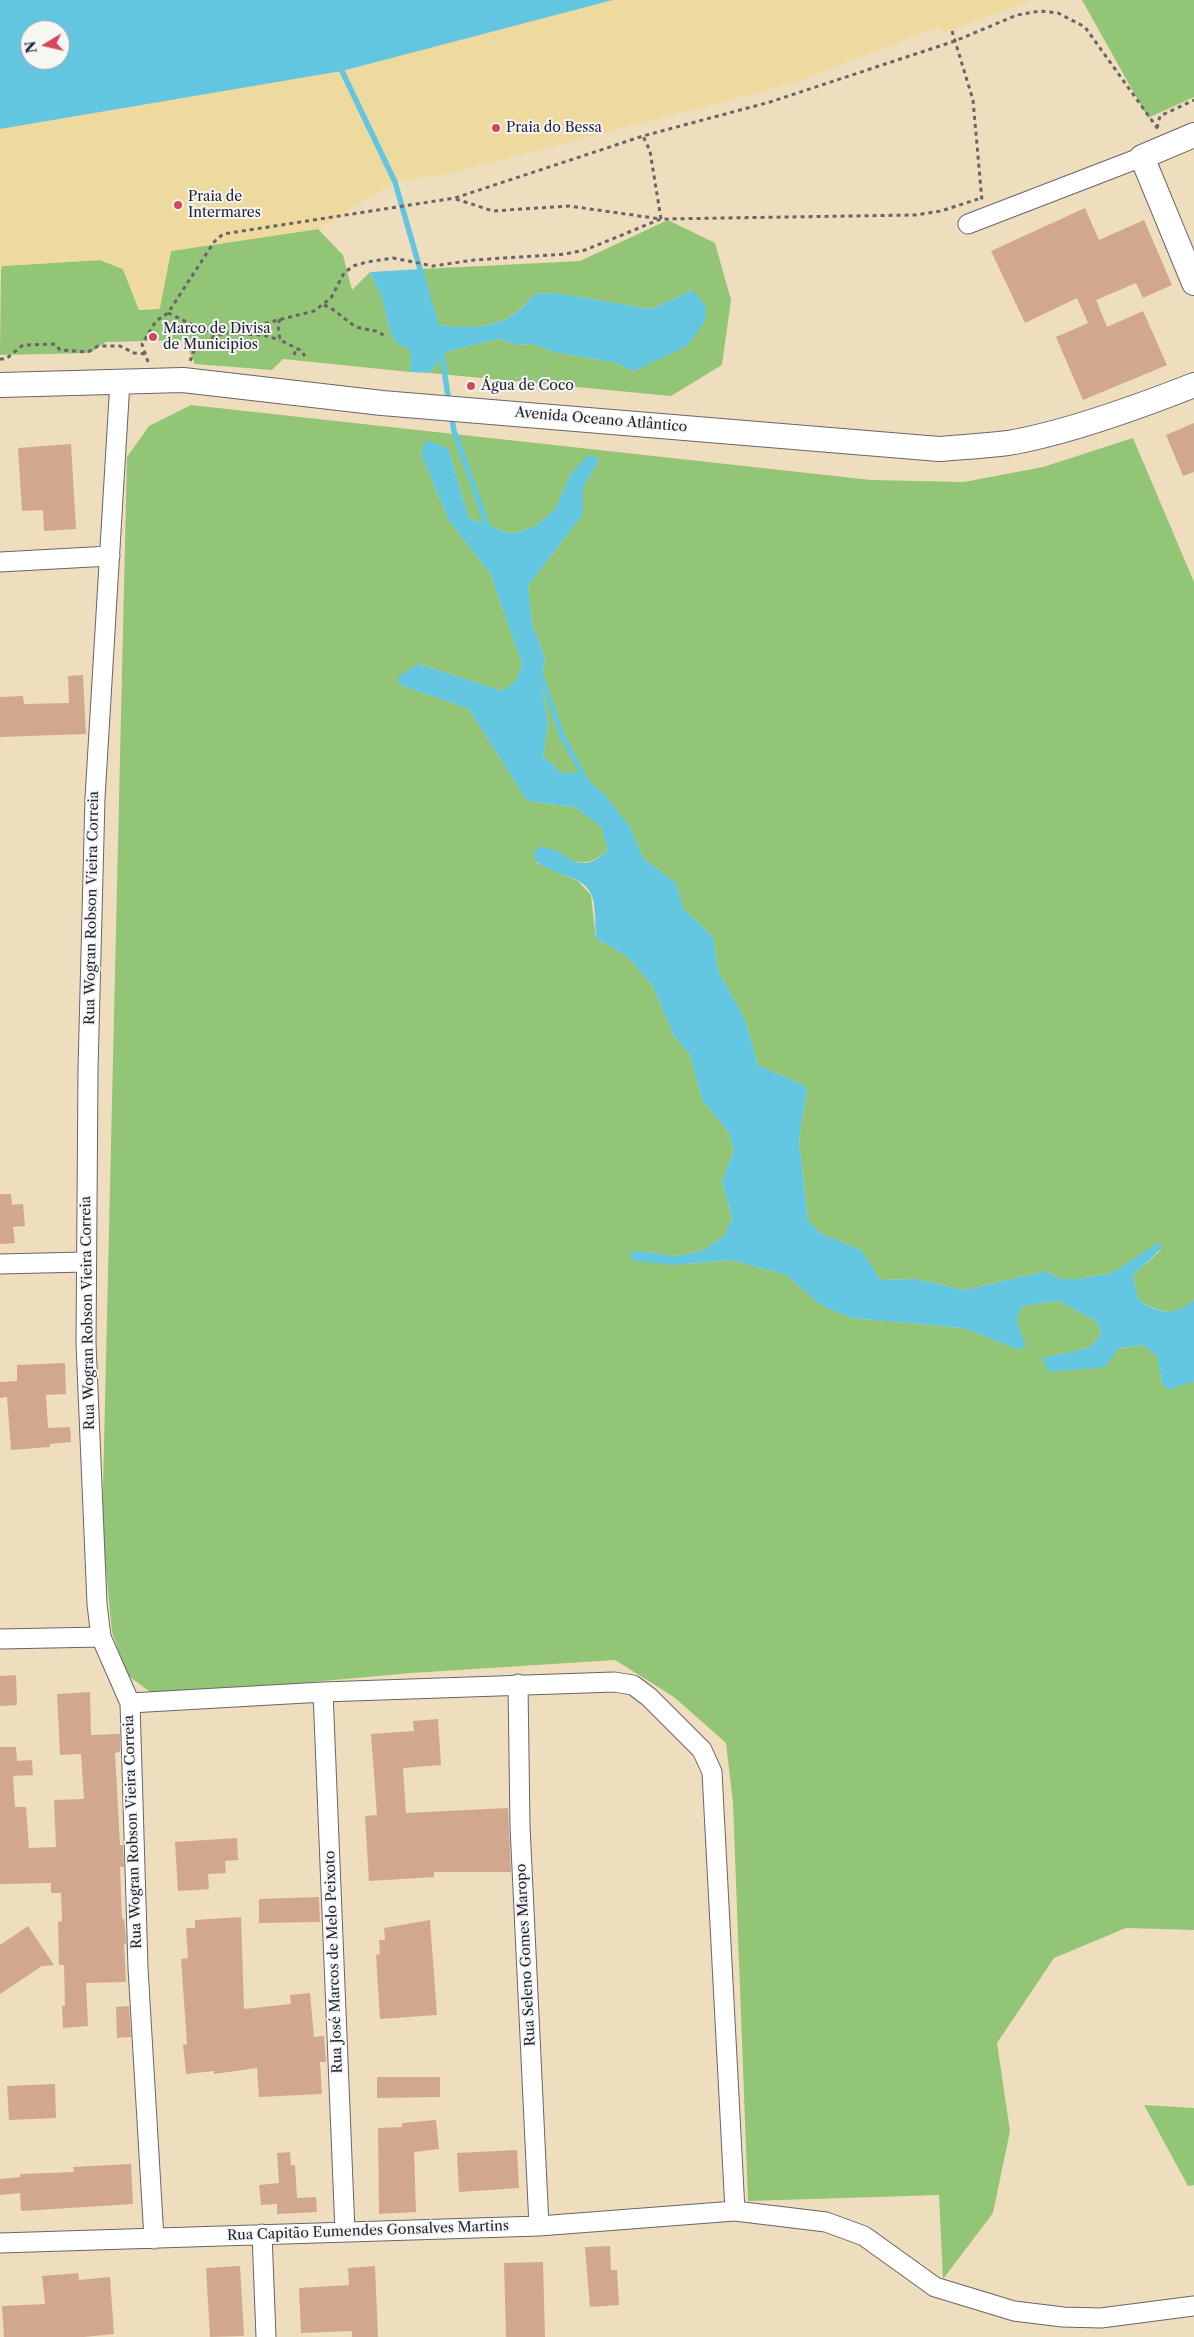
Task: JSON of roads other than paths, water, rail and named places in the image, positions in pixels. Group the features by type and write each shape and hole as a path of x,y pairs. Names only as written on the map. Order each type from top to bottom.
{"main road":[{"path":"1194,135 1142,156 1194,283"},
{"name":"Avenida Oceano Atlântico","path":"0,385 154,379 183,380 382,403 462,408 939,449 1008,442 1082,424 1156,400 1194,385"}],"street":[{"path":"968,224 1142,156"},
{"name":"Rua Wogran Robson Vieira Correia","path":"120,381 95,798 85,1262 97,1604 101,1637 130,1703 138,1968 154,2239"},
{"path":"0,562 110,556"},
{"path":"0,1264 85,1262"},
{"path":"0,1639 101,1637"},
{"path":"130,1703 323,1692 614,1682 632,1685 649,1697 702,1750 712,1772 735,2212"},
{"name":"Rua Seleno Gomes Maropo","path":"518,1684 521,1836 539,2226"},
{"name":"Rua José Marcos de Melo Peixoto","path":"323,1692 345,2232"},
{"name":"Rua Capitão Eumendes Gonsalves Martins","path":"0,2243 539,2226 735,2212 826,2222 864,2236 934,2287 1014,2311 1063,2317 1101,2318 1194,2306"},
{"path":"262,2234 266,2337"}],"water":[{"path":"0,0 613,0 342,71 0,129"},
{"path":"422,269 424,291 428,306 438,325 466,327 492,324 514,314 534,294 555,293 651,309 693,290 706,307 705,321 687,346 634,371 613,362 554,352 533,344 517,345 499,339 446,352 429,373 410,372 411,358 408,348 397,344 390,332 381,295 370,272"},
{"path":"426,440 448,448 469,518 511,534 536,526 556,508 570,475 587,456 596,456 598,463 583,487 583,514 528,586 532,624 545,658 541,683 548,723 543,756 562,773 580,773 604,794 630,827 643,858 676,883 683,908 713,937 718,970 745,1019 758,1065 807,1087 799,1140 808,1220 820,1233 861,1250 881,1280 916,1279 965,1290 1046,1271 1060,1279 1077,1279 1112,1273 1159,1242 1161,1249 1133,1275 1138,1299 1152,1308 1174,1311 1181,1309 1194,1299 1194,1381 1169,1390 1162,1384 1157,1356 1143,1345 1119,1348 1105,1367 1049,1372 1042,1358 1089,1348 1101,1335 1097,1322 1059,1301 1021,1306 1017,1322 1026,1345 1019,1350 964,1328 852,1318 822,1306 786,1275 731,1260 674,1265 633,1261 629,1253 638,1251 676,1256 702,1251 724,1236 732,1219 722,1181 734,1150 729,1133 702,1100 690,1055 674,1036 652,985 627,956 596,939 594,906 592,896 587,888 581,882 546,868 538,863 533,856 538,847 548,848 579,863 587,863 608,850 601,827 575,807 527,801 469,709 400,685 397,677 419,664 502,691 516,681 522,664 490,573 449,521 421,454"}],"waterway":[{"path":"342,71 395,182 437,328"},
{"path":"441,350 449,402"},
{"path":"451,414 454,431 489,531"},
{"path":"539,671 563,738 587,782"}],"place":[{"name":"Praia do Bessa","path":"496,128"},
{"name":"Praia de Intermares","path":"178,205"},
{"name":"Marco de Divisa de Municipios","path":"153,337"},
{"name":"Água de Coco","path":"471,386"}]}
